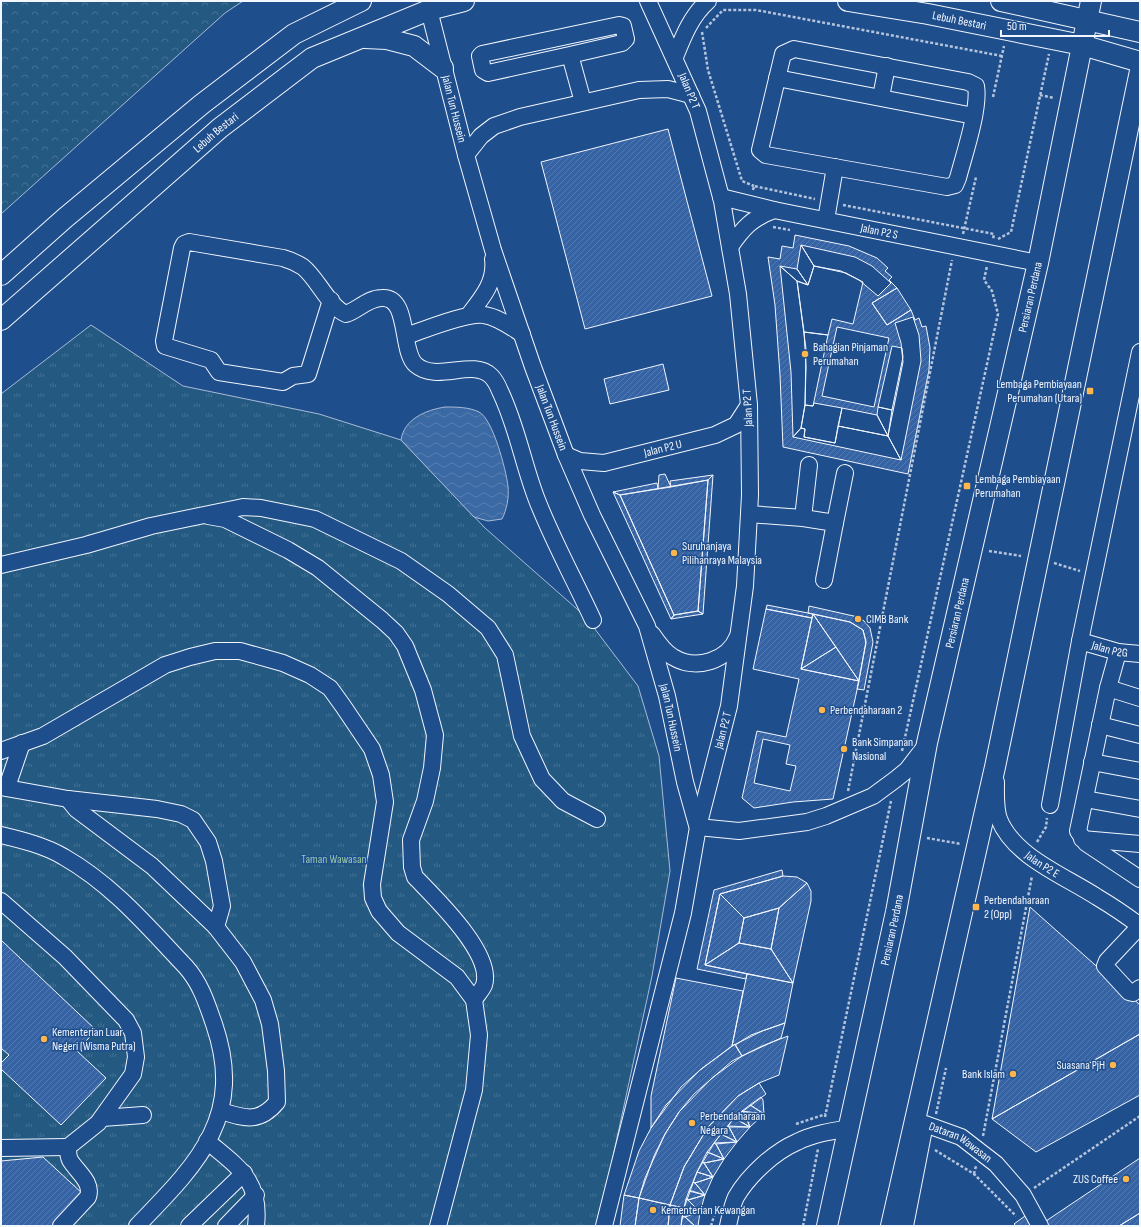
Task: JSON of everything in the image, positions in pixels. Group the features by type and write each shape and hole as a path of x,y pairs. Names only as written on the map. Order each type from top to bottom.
{"main road":[{"path":"1,275 65,218 208,100 294,34 361,1"},
{"name":"Lebuh Bestari","path":"1,320 220,128 312,58 428,6 461,1"},
{"name":"Lebuh Bestari","path":"848,1 928,14 1082,45 1140,62"},
{"path":"1001,1 1089,10 1140,32"},
{"name":"Persiaran Perdana","path":"827,1226 850,1128 896,912 928,743 1038,263 1089,10"},
{"path":"360,37 387,39 414,46 443,68"},
{"path":"891,1226 995,767 1044,561 1140,71"}],"street":[{"name":"Jalan P2 T","path":"604,1226 683,913 698,826 729,706 740,633 745,586 749,514 749,405 738,294 721,196 698,112 675,57 648,1"},
{"path":"675,57 687,27 701,7 708,1"},
{"name":"Jalan Tun Hussein","path":"428,6 466,155 490,239 522,334 566,455 592,515 647,626 667,696 685,782 698,826"},
{"path":"612,26 623,26 626,39 622,43 570,55 488,73 483,70 480,56 482,54 612,26"},
{"path":"794,48 887,66 968,82 976,86 978,93 974,116 955,185 947,188 766,154 760,150 783,54 794,48"},
{"path":"570,55 582,102"},
{"path":"880,98 887,66"},
{"path":"777,78 974,116"},
{"path":"466,155 481,136 494,126 520,117 639,90 668,89 691,95"},
{"path":"826,220 835,167"},
{"name":"Jalan P2 S","path":"721,196 774,210 955,246 991,248 1038,263"},
{"path":"730,247 745,227 758,216 774,210"},
{"path":"468,316 490,286 494,267 490,239"},
{"path":"331,300 308,374 293,376 283,382 219,372 211,360 165,346 164,341 182,248 184,244 189,242 283,258 294,262 304,268 331,300 346,314 373,300 382,298 390,299 396,304 406,336 410,356 415,365 433,372 478,369 491,375 495,381 507,406 536,499 593,620"},
{"path":"406,336 468,316 483,315 501,321 522,334"},
{"path":"1050,805 1080,641 1140,352"},
{"name":"Jalan P2 U","path":"566,455 580,461 604,463 701,438 726,431 736,425 749,405"},
{"path":"803,518 809,465"},
{"path":"824,580 844,473"},
{"path":"1,565 151,526 243,508 261,508 315,519 401,561 448,594 488,628 505,655 522,736 542,779 563,801 597,818"},
{"path":"749,514 803,518 835,523"},
{"path":"204,515 225,520 288,550 318,568 382,620 396,633 405,646 423,690 435,735 432,768 425,801 411,840 412,867 415,877 459,924 484,963 484,984 474,1000"},
{"path":"647,626 662,649 673,657 686,662 699,664 713,661 725,654 734,645 740,633"},
{"name":"Jalan P2G","path":"1080,641 1118,652 1140,654"},
{"path":"1,751 43,736 165,665 196,655 215,651 240,652 283,663 310,675 330,688 344,706 372,749 381,775 385,802 372,884 373,898 379,911 398,933 457,977 474,1000 478,1034 474,1090 438,1226"},
{"path":"1118,652 1108,688 1078,832 1082,839 1140,878"},
{"path":"1108,688 1140,698"},
{"path":"1100,726 1140,735"},
{"path":"22,743 4,787 68,799 157,809 181,814 193,820 208,842 214,861 222,906 216,927"},
{"path":"698,826 738,831 807,822 844,809 872,796 896,779 907,770 928,743"},
{"path":"1092,762 1140,771"},
{"name":"Jalan P2 E","path":"995,767 999,818 1009,836 1023,850 1045,866 1097,897 1140,926"},
{"path":"68,799 76,809 152,866 216,927 243,962 263,1000 270,1024 278,1094 277,1102 272,1109 255,1117 246,1118 221,1111"},
{"path":"1084,800 1140,809"},
{"path":"1,835 18,839 64,856 102,883 124,901 195,977 204,994 219,1040 224,1062 224,1088 221,1111 196,1161 137,1226"},
{"path":"1082,839 1140,844"},
{"path":"1,902 65,956 126,1020 133,1033 136,1057 133,1074 102,1118 68,1147 1,1148"},
{"path":"1140,926 1107,961 1105,966 1129,992 1133,993 1140,988"},
{"path":"102,1118 143,1115"},
{"name":"Dataran Wawasan","path":"905,1226 925,1124 961,1137 996,1164 1023,1195 1040,1226"},
{"path":"728,1226 736,1197 752,1176 770,1159 796,1142 822,1133 850,1128"},
{"path":"207,1141 244,1173 256,1195 258,1211 256,1226"},
{"path":"61,1226 88,1197 90,1191 88,1185 69,1158 68,1147"},
{"path":"189,1226 244,1173"},
{"path":"226,1226 256,1195"}],"path":[{"path":"702,32 723,10 756,10 1002,56"},
{"path":"687,27 702,32"},
{"path":"702,32 708,70 742,181 754,186 829,202 994,234 984,280 992,291 998,314 896,779 803,1226"},
{"path":"991,248 1010,232 1053,39"},
{"path":"751,204 754,186"},
{"path":"844,809 955,246"},
{"path":"973,548 1044,561 1094,574"},
{"path":"1034,847 1046,827 1050,805"},
{"path":"911,834 977,848"},
{"path":"974,1174 1032,872"},
{"path":"1023,1195 1140,1116"},
{"path":"929,1148 974,1174 1006,1204 1020,1220"}],"green space":[{"path":"1,1 243,1 225,13 1,214"},
{"name":"Taman Wawasan","path":"91,325 183,386 319,414 401,440 485,528 585,616 638,686 659,756 670,871 652,976 598,1226 1,1226 1,394"}],"water":[{"path":"445,407 475,410 484,417 489,424 502,457 508,486 507,503 502,519 488,521 474,517 401,440 406,426 411,421 431,410"}],"building":[{"path":"668,129 712,296 585,329 541,162"},
{"name":"Bahagian Pinjaman Perumahan","path":"795,235 849,246 877,258 888,268 885,271 892,277 889,280 897,288 872,303 887,325 911,310 915,320 919,318 922,327 926,326 930,348 929,370 908,474 783,447 775,305 768,257 780,259 782,246 793,248","holes":["837,327 889,338 874,407 822,396"]},
{"path":"801,245 855,257 872,266 891,283 878,296 859,280 846,273 814,266"},
{"path":"801,245 814,266 808,285 797,269"},
{"path":"780,266 797,269 808,285 797,281"},
{"path":"780,266 797,281 806,349 805,405 801,428 793,437 791,372"},
{"path":"814,266 841,271 863,282 853,324 832,319 828,335 804,332 797,281 808,285"},
{"path":"897,288 911,310 887,325 872,303"},
{"path":"913,317 919,335 921,361 901,460 888,436 903,362 901,343 895,323"},
{"path":"804,332 828,335 813,406 805,405 806,367"},
{"path":"892,346 902,348 903,357 892,410 878,407"},
{"path":"663,364 669,390 610,404 604,379"},
{"path":"814,403 842,408 835,443 804,437 805,429 801,428 805,405 813,406"},
{"path":"878,407 892,410 888,436 877,415"},
{"path":"842,408 877,415 888,436 838,426"},
{"path":"838,426 888,436 901,460 793,437 801,428 805,429 804,437 835,443"},
{"path":"665,474 671,487 658,489 659,475"},
{"path":"713,475 703,614 698,611 708,480"},
{"path":"713,475 708,480 671,487 670,481"},
{"name":"Suruhanjaya Pilihanraya Malaysia","path":"708,480 698,611 674,615 620,495"},
{"path":"657,483 658,489 620,495 613,492"},
{"path":"613,492 620,495 674,615 671,619"},
{"path":"767,605 813,614 812,618 766,609"},
{"path":"809,606 858,617 870,628 873,642 864,690 857,689 866,643 863,630 850,622 808,613"},
{"name":"Perbendaharaan 2","path":"766,609 812,618 801,669 859,681 833,799 793,802 754,808 742,798 757,731 786,737 799,679 753,669"},
{"path":"698,611 703,614 671,619 674,615"},
{"path":"813,614 836,647 801,669 812,618"},
{"path":"813,614 850,622 863,630 866,641 859,681"},
{"path":"836,647 859,681 801,669"},
{"path":"763,739 790,745 786,764 796,766 790,791 754,783"},
{"path":"782,870 783,876 720,894 705,965 747,974 746,979 697,969 714,890"},
{"path":"783,876 797,877 807,883 779,908 744,918 720,894"},
{"path":"807,883 811,891 811,901 793,983 771,949 779,908"},
{"path":"720,894 744,918 739,943 705,965"},
{"path":"1030,907 1140,1005 1140,1034 992,1119"},
{"path":"779,908 771,949 739,943 744,918"},
{"name":"Kementerian Luar Negeri (Wisma Putra)","path":"1,940 96,1030 77,1051 106,1078 61,1125 1,1069 1,1063 9,1055 1,1048"},
{"path":"739,943 771,949 793,983 705,965"},
{"path":"747,974 793,983 785,1023 762,1031 732,1046"},
{"path":"676,978 743,991 732,1046 700,1070 681,1087 651,1128 651,1096"},
{"path":"785,1023 781,1038 742,1056 735,1045 751,1035"},
{"name":"Suasana PjH","path":"1140,1034 1140,1095 1036,1152 992,1119"},
{"name":"Perbendaharaan Negara","path":"788,1036 779,1075 759,1083 738,1096 708,1127 684,1167 670,1205 639,1198 645,1178 665,1134 679,1112 694,1094 732,1061 762,1046"},
{"path":"735,1044 742,1056 712,1078 679,1112 665,1134 654,1156 639,1198 624,1195 639,1151 651,1128 666,1105 700,1070"},
{"path":"759,1083 766,1094 734,1118 714,1143 697,1172 684,1208 670,1205 684,1167 708,1127 738,1096"},
{"path":"761,1097 763,1100 764,1114 750,1105"},
{"path":"750,1105 752,1106 764,1114 742,1111"},
{"path":"742,1111 744,1112 750,1127 734,1118"},
{"path":"744,1112 764,1114 750,1127"},
{"path":"734,1118 736,1119 750,1127 728,1126"},
{"path":"728,1126 729,1127 737,1142 721,1134"},
{"path":"729,1127 750,1127 737,1142"},
{"path":"721,1134 737,1142 714,1143"},
{"path":"737,1142 724,1159 716,1144"},
{"path":"714,1143 716,1144 724,1159 707,1152"},
{"path":"707,1152 724,1159 704,1163 702,1162"},
{"path":"43,1157 83,1194 54,1226 1,1226 1,1161"},
{"path":"1140,1158 1140,1213 1119,1226 1047,1226 1046,1221"},
{"path":"724,1159 713,1177 704,1163"},
{"path":"702,1162 704,1163 713,1177 697,1172"},
{"path":"697,1172 713,1177 695,1183 693,1182"},
{"path":"713,1177 705,1195 695,1183"},
{"path":"693,1182 695,1183 705,1195 689,1191"},
{"path":"689,1191 705,1195 688,1200 686,1199"},
{"path":"624,1195 639,1198 635,1226 620,1226"},
{"path":"705,1195 700,1212 688,1200"},
{"name":"Kementerian Kewangan","path":"639,1198 670,1205 668,1226 635,1226"},
{"path":"686,1199 688,1200 700,1212 684,1208"},
{"path":"670,1205 684,1208 681,1226 668,1226"},
{"path":"684,1208 700,1212 682,1217"},
{"path":"700,1212 698,1226 695,1226 685,1217"},
{"path":"1140,1213 1140,1226 1119,1226"},
{"path":"1025,1216 1032,1226 1016,1226 1014,1224"},
{"path":"682,1217 685,1217 695,1226 681,1226"}],"place":[{"name":"Bahagian Pinjaman Perumahan","path":"805,354"},
{"name":"Lembaga Pembiayaan Perumahan (Utara)","path":"1090,391"},
{"name":"Lembaga Pembiayaan Perumahan","path":"967,486"},
{"name":"Suruhanjaya Pilihanraya Malaysia","path":"674,553"},
{"name":"CIMB Bank","path":"858,619"},
{"name":"Perbendaharaan 2","path":"822,710"},
{"name":"Bank Simpanan Nasional","path":"844,749"},
{"name":"Perbendaharaan 2 (Opp)","path":"976,907"},
{"name":"Kementerian Luar Negeri (Wisma Putra)","path":"44,1039"},
{"name":"Suasana PjH","path":"1113,1065"},
{"name":"Bank Islam","path":"1013,1074"},
{"name":"Perbendaharaan Negara","path":"692,1123"},
{"name":"ZUS Coffee","path":"1126,1179"},
{"name":"Kementerian Kewangan","path":"653,1210"}]}
